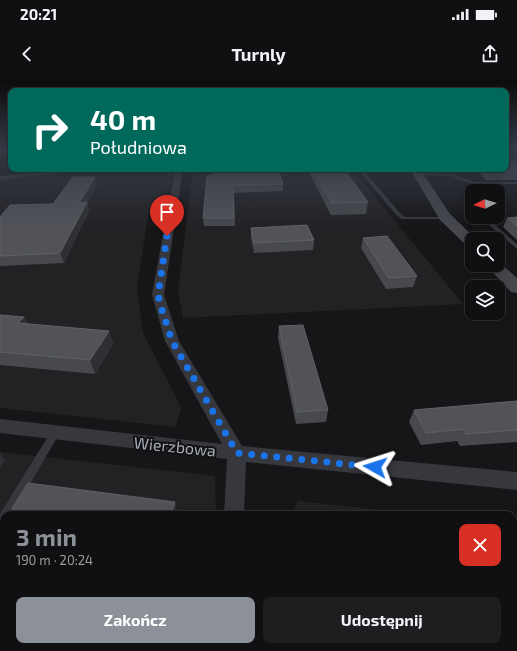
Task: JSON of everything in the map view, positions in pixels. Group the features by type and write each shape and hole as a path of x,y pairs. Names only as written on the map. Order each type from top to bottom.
{"street":[{"path":"0,178 20,176"},
{"path":"178,176 158,295 172,341 237,453 234,511"},
{"path":"419,176 447,218 465,235"},
{"path":"501,272 517,288"},
{"name":"Wierzbowa","path":"0,426 237,453 517,481"}],"lane":[{"path":"366,176 398,214 404,218 447,218"},
{"path":"455,176 476,183 517,183"},
{"path":"492,226 517,248"},
{"path":"8,511 55,433"}],"shaded area":[{"path":"38,176 173,176 166,209 149,208 137,287 143,333 181,407 176,427 0,408 0,180"},
{"path":"192,176 357,176 463,304 183,318 178,292"},
{"path":"0,452 215,476 216,511 0,511"},
{"path":"298,501 392,511 293,511"}],"building":[{"path":"207,176 280,176 283,184 233,185 234,218 203,218"},
{"path":"317,176 349,176 368,202 332,203"},
{"path":"73,177 95,177 79,203 87,202 60,253 0,256 0,217 10,205 53,204"},
{"path":"517,217 517,226 507,218"},
{"path":"307,225 314,240 254,243 251,228"},
{"path":"387,236 417,276 389,278 363,238"},
{"path":"0,315 24,317 18,323 109,331 90,360 0,352"},
{"path":"303,325 328,410 297,412 279,326"},
{"path":"517,401 517,430 466,434 463,429 426,433 414,410"},
{"path":"28,483 175,502 172,511 10,511"}],"route":[{"path":"167,236 158,295 161,307 172,341 205,395 237,453 375,467"}]}
